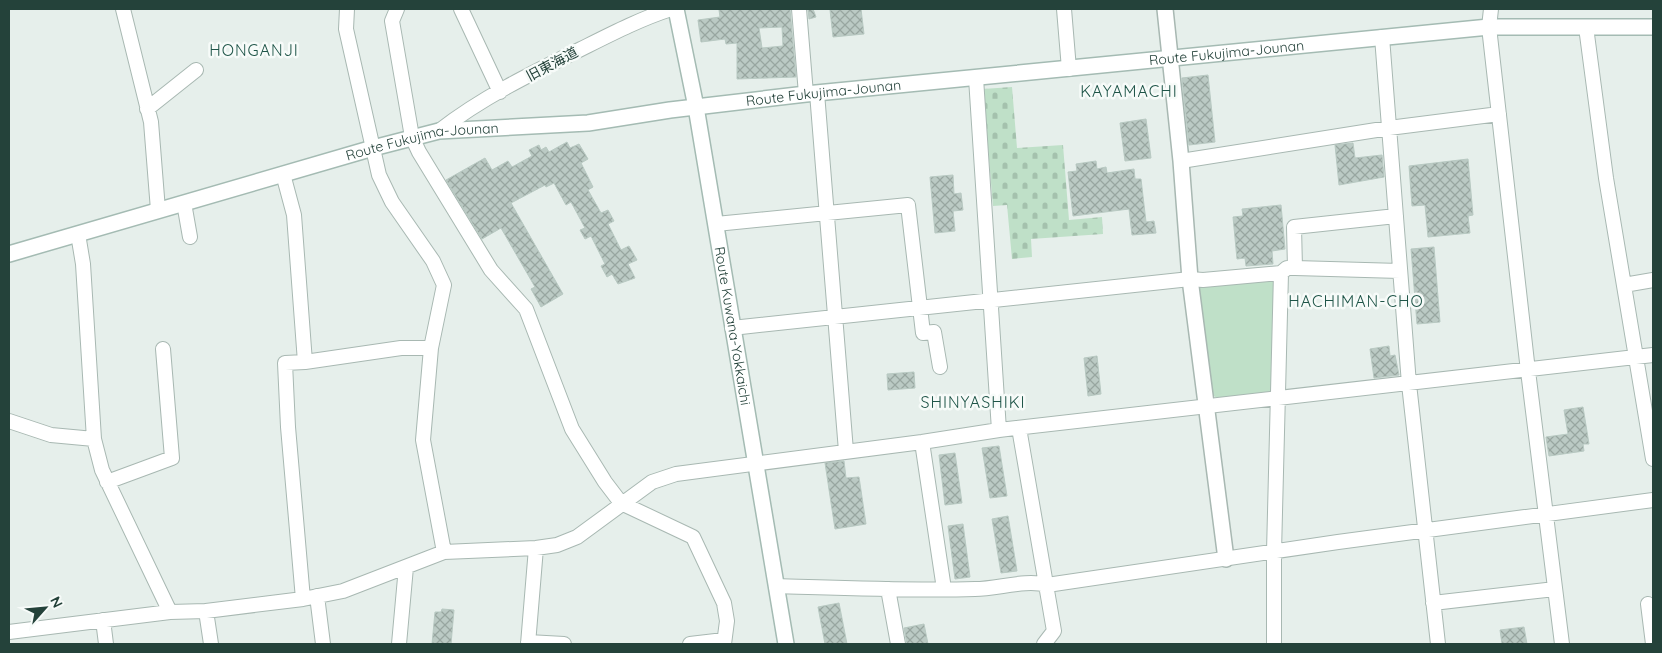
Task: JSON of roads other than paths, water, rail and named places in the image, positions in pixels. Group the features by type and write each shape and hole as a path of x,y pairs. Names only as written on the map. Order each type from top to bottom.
{"main road":[{"name":"Route Kuwana-Yokkaichi","path":"676,9 696,107 786,644"},
{"path":"1165,9 1181,161 1190,279 1226,559"},
{"name":"Route Fukujima-Jounan","path":"9,254 373,148 438,131 588,123 696,107 811,94 1170,57 1489,27 1653,27"}],"street":[{"path":"123,9 148,109 158,210"},
{"path":"347,9 346,29 379,174 392,202 433,261 444,285 431,348 423,440 444,552"},
{"path":"397,9 392,21 412,137 491,270 526,309 577,439 605,482 622,502 693,537 724,603 727,621 724,642 690,644"},
{"path":"461,9 500,92"},
{"name":"旧東海道","path":"438,131 464,112 556,61 647,16 672,9"},
{"path":"798,9 826,211 833,318 846,451"},
{"path":"1064,9 1069,68"},
{"path":"1491,9 1489,27 1545,515 1562,644"},
{"path":"1586,27 1596,114 1653,459"},
{"path":"1382,37 1409,384 1438,644"},
{"path":"148,109 196,70"},
{"path":"976,78 999,430"},
{"path":"1181,161 1389,128 1499,114"},
{"path":"283,174 294,216 305,362"},
{"path":"184,203 190,237"},
{"path":"716,224 826,211 908,205 923,334 934,332 940,367"},
{"path":"1295,268 1294,227 1396,216"},
{"path":"78,234 83,264 94,439 107,482 170,612"},
{"path":"732,328 833,318 921,306 1190,279 1203,280 1281,273 1287,268 1400,271"},
{"path":"1274,644 1274,552 1281,273"},
{"path":"1624,285 1653,280"},
{"path":"303,599 288,426 285,363 305,362 379,350 431,348"},
{"path":"107,482 172,458 163,349"},
{"path":"9,632 170,612 206,611 303,599 343,591 444,552 557,546 577,537 622,502 652,482 664,477 999,430 1528,371 1653,355"},
{"path":"9,421 51,435 94,439"},
{"path":"1020,428 1054,631 1044,644"},
{"path":"922,442 944,590"},
{"path":"776,586 944,590 1038,583 1047,585 1653,500"},
{"path":"536,548 528,643 564,644"},
{"path":"399,644 406,567"},
{"path":"888,589 898,644"},
{"path":"1433,603 1555,589"},
{"path":"318,596 323,644"},
{"path":"1648,604 1653,644"},
{"path":"206,611 211,644"},
{"path":"103,620 106,644"}],"district":[{"name":"HONGANJI","path":"254,50"},
{"name":"KAYAMACHI","path":"1129,91"},
{"name":"HACHIMAN-CHO","path":"1356,301"},
{"name":"SHINYASHIKI","path":"973,402"}]}
